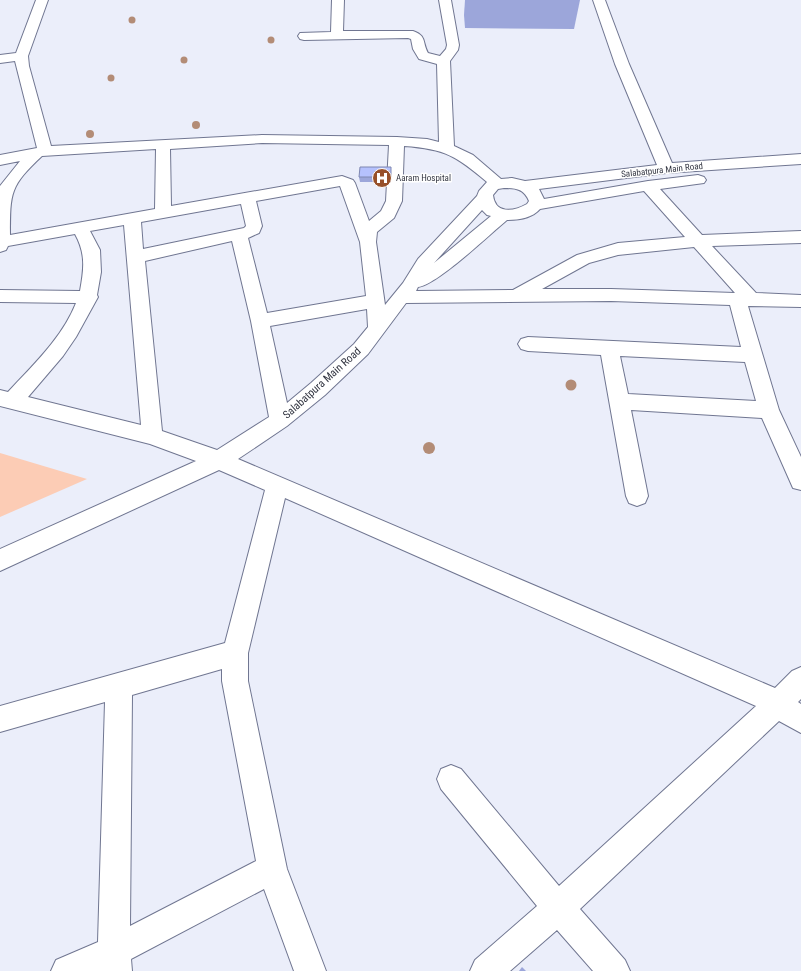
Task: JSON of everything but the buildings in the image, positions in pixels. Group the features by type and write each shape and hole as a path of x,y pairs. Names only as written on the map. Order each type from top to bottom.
{"street":[{"path":"41,152 21,56 42,0"},
{"path":"337,35 338,0"},
{"path":"445,0 453,44 452,50 443,60 447,148"},
{"path":"599,0 622,64 666,168"},
{"path":"304,36 414,34 417,37 419,52 422,56 426,59 443,60"},
{"path":"0,59 21,56"},
{"path":"0,160 41,152 262,139 397,141 427,143 447,148 468,158 498,184"},
{"path":"368,242 369,232 374,225 388,214 394,201 397,141"},
{"path":"163,144 163,213"},
{"path":"41,152 24,163 8,185 1,201 1,244 132,218 342,180 347,183 368,242 376,301 377,330"},
{"name":"Salabatpura Main Road","path":"524,186 666,168 801,159"},
{"name":"Salabatpura Main Road","path":"536,204 648,186 801,171"},
{"path":"511,183 524,186 534,194 536,204 532,209 520,215 503,214 489,208 484,198 487,190 498,184 511,183"},
{"path":"648,186 698,241 744,299 753,355 769,410 801,481"},
{"path":"135,257 249,232 253,229 247,197"},
{"name":"Salabatpura Main Road","path":"0,560 219,460 280,420 318,389 361,349 405,292 424,263 484,198"},
{"name":"Salabatpura Main Road","path":"405,292 439,268 503,214"},
{"path":"132,218 152,436"},
{"path":"6,400 67,337 89,297 93,274 91,249 80,229"},
{"path":"239,235 260,321 280,420"},
{"path":"517,295 583,259 618,249 698,241 801,237"},
{"path":"405,292 517,295 611,295 801,301"},
{"path":"0,296 89,297"},
{"path":"260,321 376,301"},
{"path":"528,344 753,355"},
{"path":"609,348 637,496"},
{"path":"6,400 152,436 219,460 763,695 801,720"},
{"path":"619,402 769,410"},
{"path":"276,484 235,653 235,682 272,868 310,971"},
{"path":"0,719 235,653"},
{"path":"486,971 558,908 801,680"},
{"path":"115,961 119,686"},
{"path":"451,779 558,908 614,971"},
{"path":"67,971 115,961 272,868"}],"shaded area":[{"path":"0,453 87,479 0,517"}],"place":[{"name":"Aaram Hospital","path":"382,178"}]}
